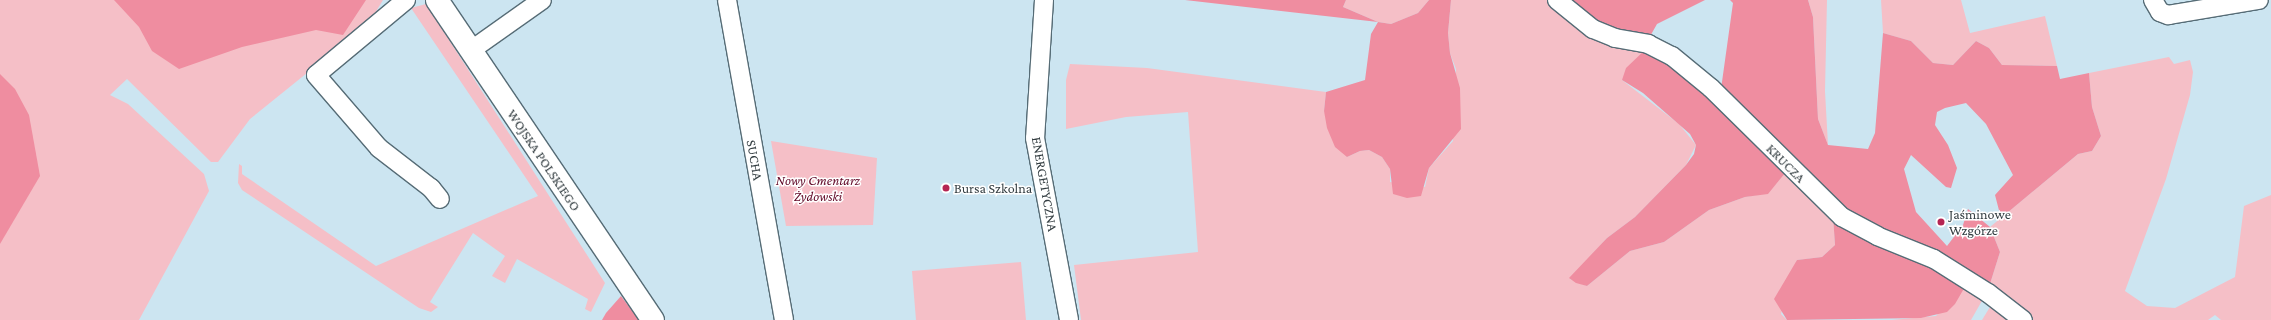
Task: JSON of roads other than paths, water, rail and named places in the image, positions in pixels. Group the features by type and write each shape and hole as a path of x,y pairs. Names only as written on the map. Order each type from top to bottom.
{"street":[{"path":"406,0 316,75 379,148 431,188 440,199"},
{"name":"WOJSKA POLSKIEGO","path":"437,0 653,320"},
{"path":"470,51 542,0"},
{"name":"SUCHA","path":"727,0 784,320"},
{"name":"ENERGETYCZNA","path":"1044,0 1035,138 1069,320"},
{"name":"KRUCZA","path":"1556,0 1593,29 1615,38 1648,44 1672,56 1711,88 1842,217 1877,236 1934,259 1988,293 2023,320"},
{"path":"2153,0 2160,12 2168,14 2259,0"}],"place":[{"name":"Bursa Szkolna","path":"946,188"},
{"name":"Jaśminowe Wzgórze","path":"1941,222"}],"park label":[{"name":"Nowy Cmentarz Żydowski","path":"818,188"}]}
